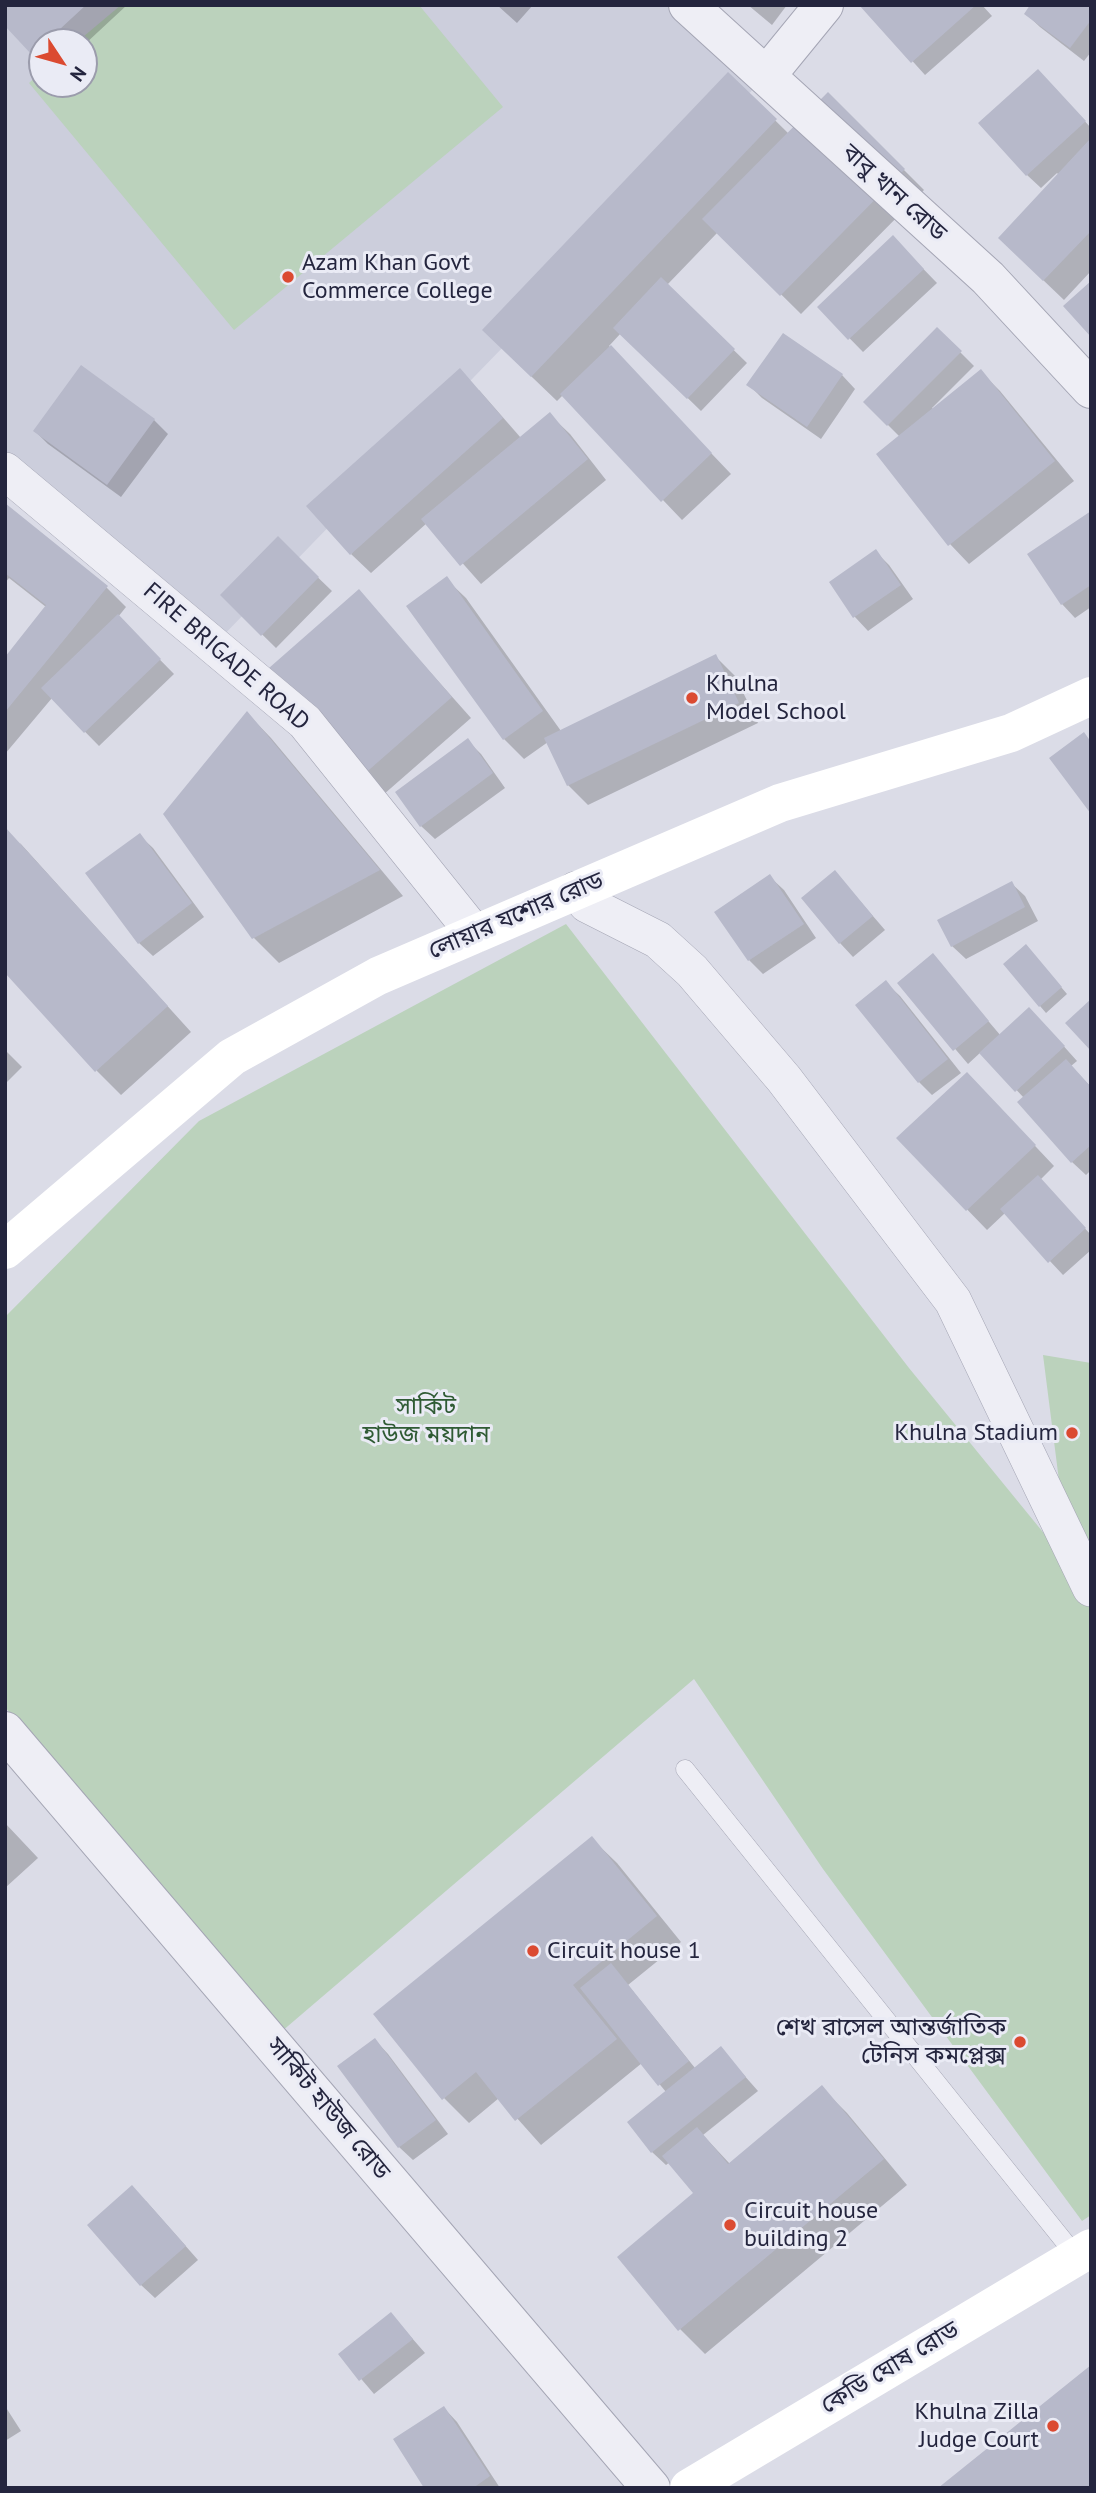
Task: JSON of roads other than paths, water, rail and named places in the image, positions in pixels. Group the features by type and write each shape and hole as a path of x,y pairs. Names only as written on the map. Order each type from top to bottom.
{"main road":[{"name":"লোয়ার যশোর রোড","path":"5,1250 232,1057 378,976 780,803 1011,733 1091,696"},
{"name":"কেডি ঘোষ রোড","path":"689,2488 1084,2252"}],"street":[{"name":"বাবু খান রোড","path":"688,5 988,278 1091,389"},
{"path":"766,76 824,5"},
{"name":"FIRE BRIGADE ROAD","path":"5,471 305,722 475,934"},
{"path":"576,890 587,904 658,940 692,971 784,1079 953,1301 1091,1588"},
{"name":"সার্কিট হাউজ রোড","path":"5,1731 651,2488"}],"lane":[{"path":"685,1769 1084,2252"}],"place":[{"name":"Azam Khan Govt Commerce College","path":"288,277"},
{"name":"Khulna Model School","path":"692,698"},
{"name":"Khulna Stadium","path":"1072,1433"},
{"name":"Circuit house 1","path":"533,1951"},
{"name":"শেখ রাসেল আন্তর্জাতিক টেনিস কমপ্লেক্স","path":"1020,2042"},
{"name":"Circuit house building 2","path":"730,2225"},
{"name":"Khulna Zilla Judge Court","path":"1053,2426"}],"park label":[{"name":"সার্কিট হাউজ ময়দান","path":"426,1421"}]}
